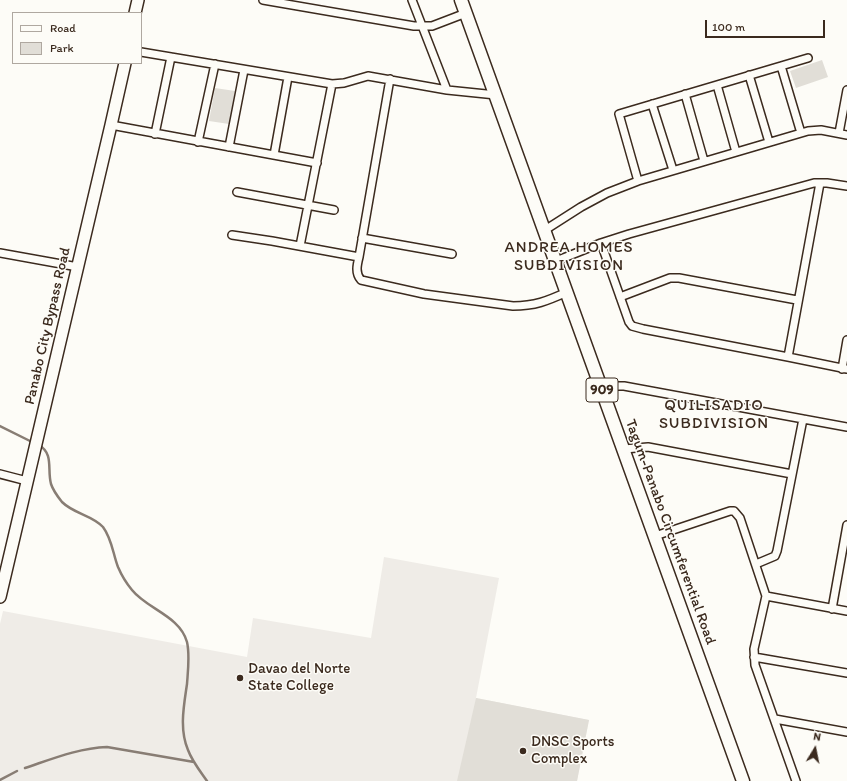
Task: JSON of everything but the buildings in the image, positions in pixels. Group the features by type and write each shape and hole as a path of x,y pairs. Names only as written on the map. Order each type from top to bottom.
{"main road":[{"path":"136,12 138,0"},
{"name":"Tagum-Panabo Circumferential Road","path":"461,0 743,781"},
{"name":"Panabo City Bypass Road","path":"0,597 125,64"}],"street":[{"path":"263,0 422,26 432,26 466,13"},
{"path":"412,0 447,90"},
{"path":"142,52 332,84 344,83 368,76 447,90 496,95"},
{"path":"155,134 171,57"},
{"path":"638,181 619,114 808,58"},
{"path":"198,142 215,64"},
{"path":"781,66 801,132"},
{"path":"230,147 244,70"},
{"path":"749,75 769,142"},
{"path":"274,155 288,77"},
{"path":"390,79 357,270 360,280 424,294 513,306 527,306 540,303 567,292"},
{"path":"300,246 332,84"},
{"path":"717,85 736,152"},
{"path":"839,133 847,90"},
{"path":"684,94 704,161"},
{"path":"652,104 673,170"},
{"path":"111,125 317,163"},
{"path":"545,230 581,207 607,193 638,181 801,132 821,130 847,135"},
{"path":"788,356 797,300 820,183"},
{"path":"556,261 601,242 799,187 820,183 847,186"},
{"path":"237,192 334,210"},
{"path":"232,235 359,257"},
{"path":"362,238 452,254"},
{"path":"601,242 629,322 632,326 637,328 788,356 844,369 847,340"},
{"path":"0,253 78,267"},
{"path":"620,297 670,278 679,278 797,300"},
{"path":"602,390 624,386 847,427"},
{"path":"756,564 772,558 776,553 803,419"},
{"path":"624,449 648,448 792,474"},
{"path":"0,474 27,481"},
{"path":"655,536 725,512 734,511 740,518 766,596 755,642 754,657 757,674 775,719 796,781"},
{"path":"832,608 847,525"},
{"path":"766,596 847,611"},
{"path":"754,657 847,672"},
{"path":"775,719 847,732"}],"shaded area":[{"name":"Davao del Norte State College","path":"384,557 499,578 476,698 589,720 577,781 0,781 0,624 3,611 247,657 253,618 371,638"}],"green space":[{"path":"822,60 828,77 796,88 790,71"},
{"path":"215,88 235,91 229,124 209,121"},
{"name":"DNSC Sports Complex","path":"476,698 589,720 577,781 457,781"}],"waterway":[{"path":"0,426 30,441"},
{"path":"39,445 47,453 51,484 60,500 67,506 94,520 103,527 110,542 118,567 130,588 138,597 170,619 183,633 187,642 189,657 183,717 185,742 196,766 207,781"},
{"path":"25,768 86,749 107,747 194,762"},
{"path":"0,780 17,771"}],"place":[{"name":"Davao del Norte State College","path":"240,678"},
{"name":"DNSC Sports Complex","path":"523,751"}],"district":[{"name":"ANDREA HOMES SUBDIVISION","path":"569,257"},
{"name":"QUILISADIO SUBDIVISION","path":"714,415"}]}
